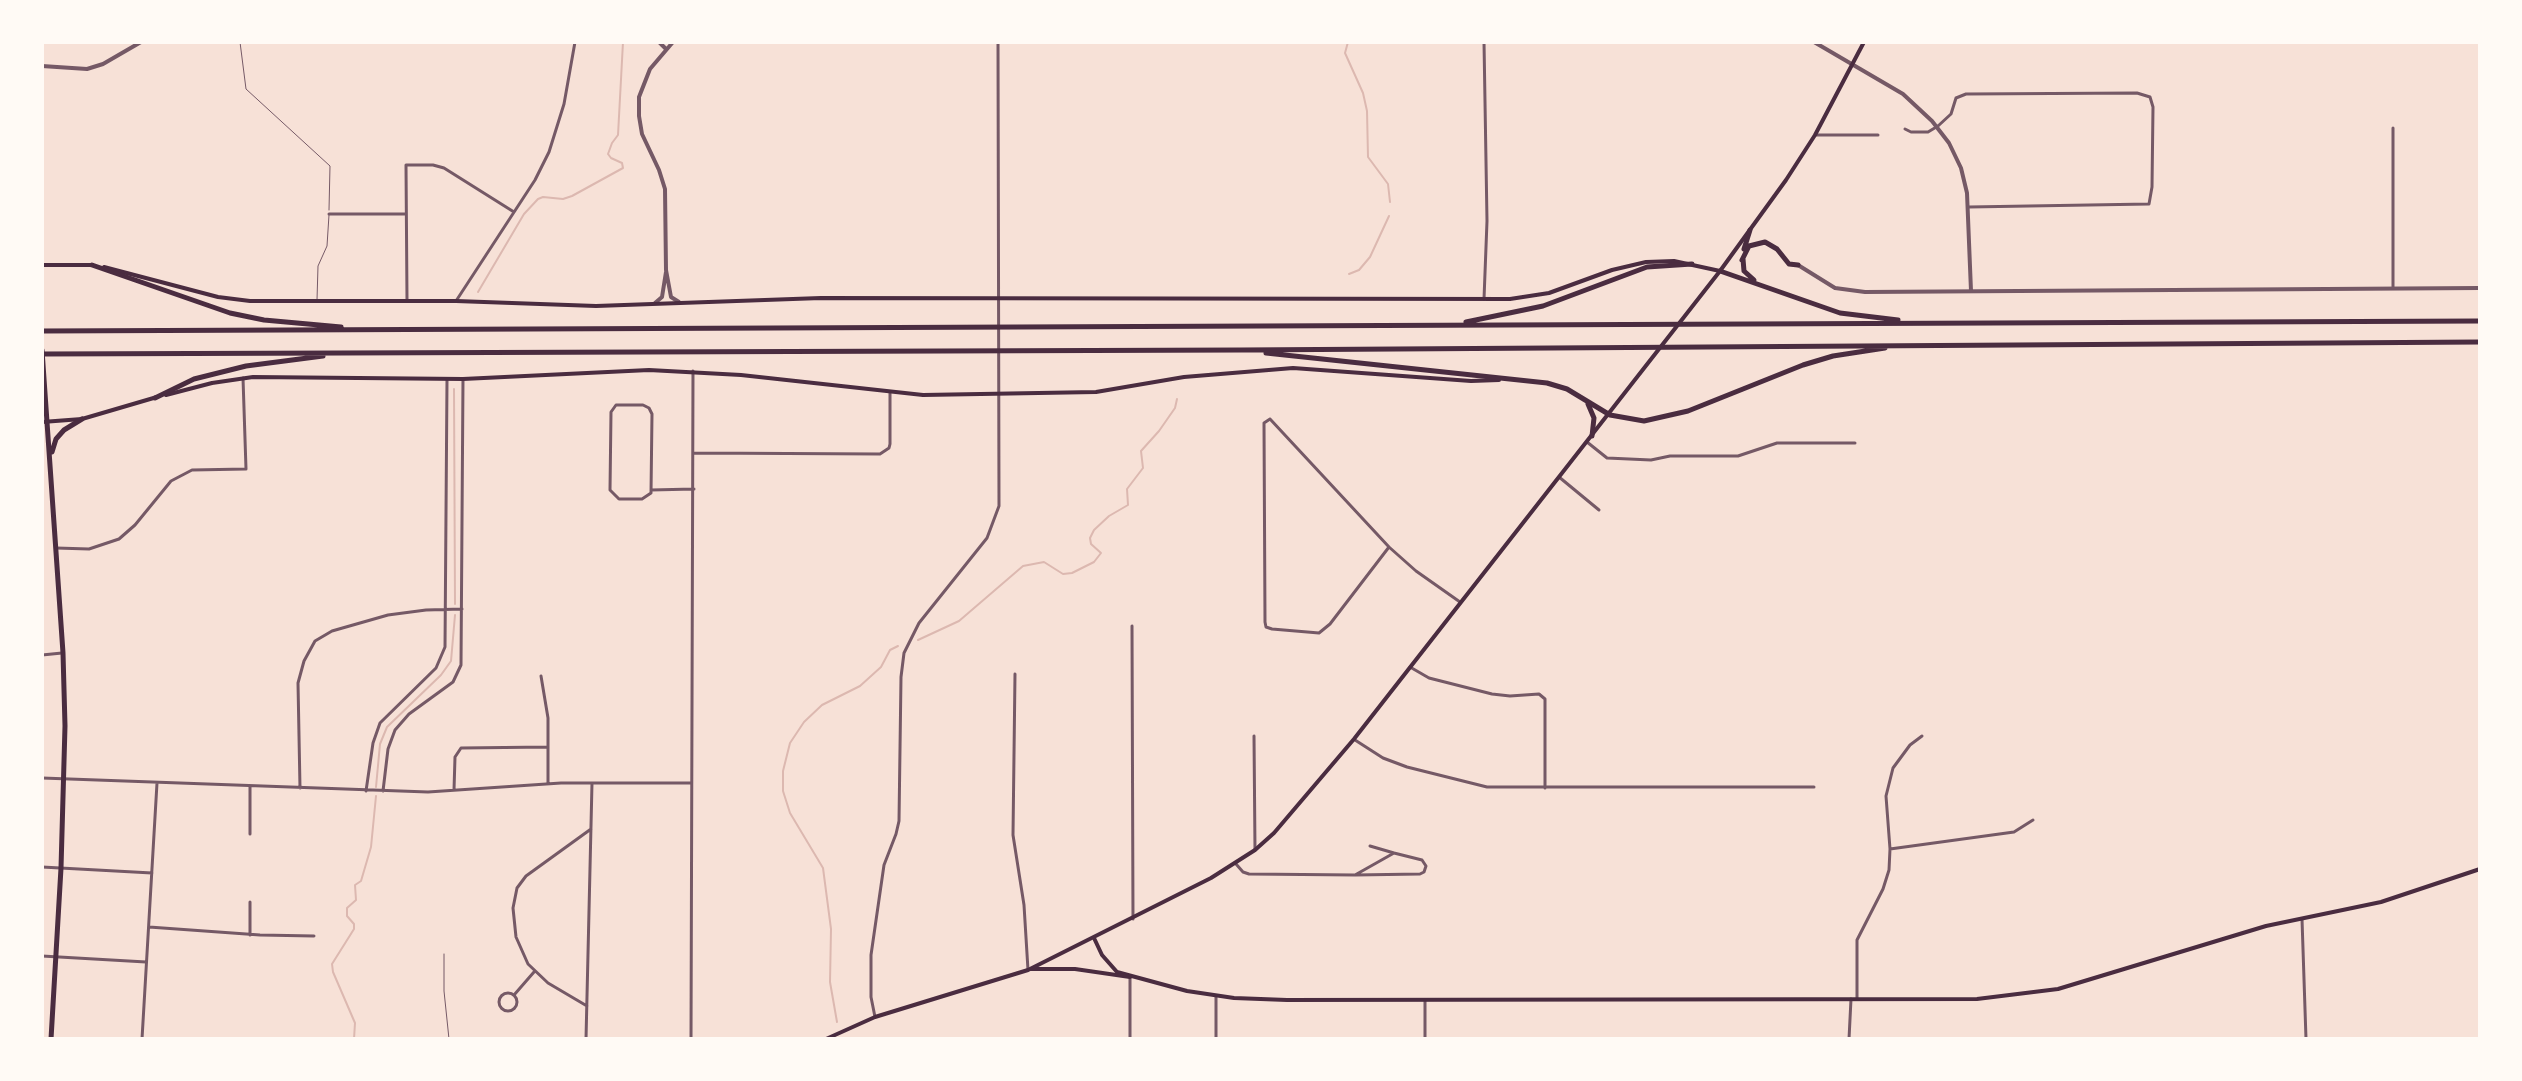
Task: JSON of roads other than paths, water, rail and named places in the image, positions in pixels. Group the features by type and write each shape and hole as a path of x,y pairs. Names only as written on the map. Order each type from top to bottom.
{"highway":[{"path":"1750,230 1742,260 1747,275 1765,287"},
{"path":"1742,260 1749,246 1765,242 1777,249 1789,264 1798,265"},
{"path":"1454,324 1543,306 1647,267 1692,264"},
{"path":"92,265 230,313 264,320 378,330"},
{"path":"1720,271 1851,315 1959,323"},
{"path":"42,331 2480,321"},
{"path":"51,1039 65,779 63,653 42,352 1241,350 2480,342"},
{"path":"1241,350 1557,385 1610,415 1644,421 1674,416 1803,365 1833,356 1897,345"},
{"path":"155,398 194,379 246,366 354,353"},
{"path":"1585,400 1594,418 1592,436"},
{"path":"49,462 60,434 82,419"}],"main road":[{"path":"826,1039 875,1017 1028,970 1236,864 1274,833 1354,739 1720,271 1815,135 1864,42"},
{"path":"42,265 92,265 218,297 250,301 407,300 596,306 762,299 1510,299 1540,295 1636,263 1667,260 1720,271"},
{"path":"45,422 82,419 243,378 447,380 649,370 693,371 890,393 1000,396 1096,392 1184,377 1293,368 1471,381 1517,380"},
{"path":"1028,970 1075,969 1130,977 1216,996 1287,1000 1977,999 2058,989 2302,917 2381,902 2480,869"},
{"path":"1094,938 1108,964 1130,977"}],"street":[{"path":"42,66 87,69 103,64 141,42"},
{"path":"456,301 535,180 553,143 564,104 575,42"},
{"path":"659,42 665,48"},
{"path":"673,42 650,69 638,107 642,134 665,189 666,270 671,297 689,304"},
{"path":"875,1017 871,997 872,946 884,865 899,821 902,664 914,630 978,551 997,516 1000,482 998,42"},
{"path":"1484,42 1487,221 1484,299"},
{"path":"1814,42 1903,94 1938,126 1961,168 1969,207 1971,291"},
{"path":"1905,129 1914,133 1928,132 1938,126 1951,114 1957,96 2147,95 2153,107 2149,204 1969,207"},
{"path":"2393,128 2393,288"},
{"path":"1815,135 1878,135"},
{"path":"407,300 406,165 433,165 455,173 514,212"},
{"path":"329,214 407,214"},
{"path":"1798,265 1835,288 1855,292 2480,288"},
{"path":"646,306 661,299 666,270"},
{"path":"691,1039 693,371"},
{"path":"56,548 89,549 119,539 135,525 165,487 192,470 246,469 243,378"},
{"path":"383,791 388,749 397,727 409,714 450,684 458,674 462,656 463,379"},
{"path":"366,791 373,743 380,723 443,658 446,642 447,380"},
{"path":"694,453 880,454 890,444 890,393"},
{"path":"643,405 651,410 651,490 649,496 642,499 619,499 611,492 610,415 614,406 643,405"},
{"path":"1389,547 1324,630 1319,633 1266,627 1264,423 1270,419 1275,422 1389,547 1416,571 1460,602"},
{"path":"1587,442 1607,458 1651,460 1670,456 1738,456 1777,443 1855,443"},
{"path":"1559,477 1599,510"},
{"path":"651,490 694,489"},
{"path":"300,788 298,683 312,645 332,631 378,617 462,609"},
{"path":"1132,626 1133,919"},
{"path":"42,655 63,653"},
{"path":"1410,667 1429,678 1492,694 1539,694 1545,699 1545,788"},
{"path":"1015,674 1013,835 1024,905 1028,970"},
{"path":"541,676 548,718 548,784"},
{"path":"1254,736 1255,850"},
{"path":"1849,1039 1857,940 1883,889 1889,870 1886,796 1893,768 1910,745 1922,736"},
{"path":"1354,739 1383,758 1462,783 1487,787 1814,787"},
{"path":"454,791 455,754 461,748 548,747"},
{"path":"42,778 366,791 454,791 548,784 691,783"},
{"path":"142,1039 157,783"},
{"path":"586,1039 592,783"},
{"path":"250,786 250,834"},
{"path":"1890,849 2014,832 2033,820"},
{"path":"587,1006 534,972 516,937 513,908 517,888 530,873 591,829"},
{"path":"1236,864 1247,874 1420,874 1426,870 1422,860 1370,846"},
{"path":"1355,875 1394,853"},
{"path":"42,867 152,873"},
{"path":"250,902 250,935"},
{"path":"2302,917 2306,1039"},
{"path":"149,927 250,935 314,936"},
{"path":"42,956 147,962"},
{"path":"514,995 534,972"},
{"path":"1130,977 1130,1039"},
{"path":"508,993 514,995 516,1007 509,1012 502,1010 500,997 508,993"},
{"path":"1216,996 1216,1039"},
{"path":"1425,1000 1425,1039"}],"lane":[{"path":"240,42 246,89 330,166 327,246 318,266 317,301"},
{"path":"444,954 449,1039"}],"waterway":[{"path":"478,292 524,214 538,199 572,196 623,168 622,163 608,154 618,135 623,42"},
{"path":"1348,42 1345,53 1363,93 1367,111 1368,157 1388,184 1390,202"},
{"path":"1349,274 1359,270 1370,257 1389,216"},
{"path":"454,389 455,604"},
{"path":"918,640 959,621 1023,566 1044,562 1063,574 1094,562 1101,553 1091,544 1094,530 1128,505 1127,489 1143,468 1141,451 1175,408 1177,399"},
{"path":"376,787 380,744 387,727 441,675 451,661 455,615"},
{"path":"837,1022 830,982 831,929 823,868 790,813 783,791 783,771 790,743 804,722 822,705 860,686 881,667 890,650 898,646"},
{"path":"354,1039 355,1023 332,964 354,929 347,916 347,908 356,900 355,885 361,881 371,847 376,796"}]}
